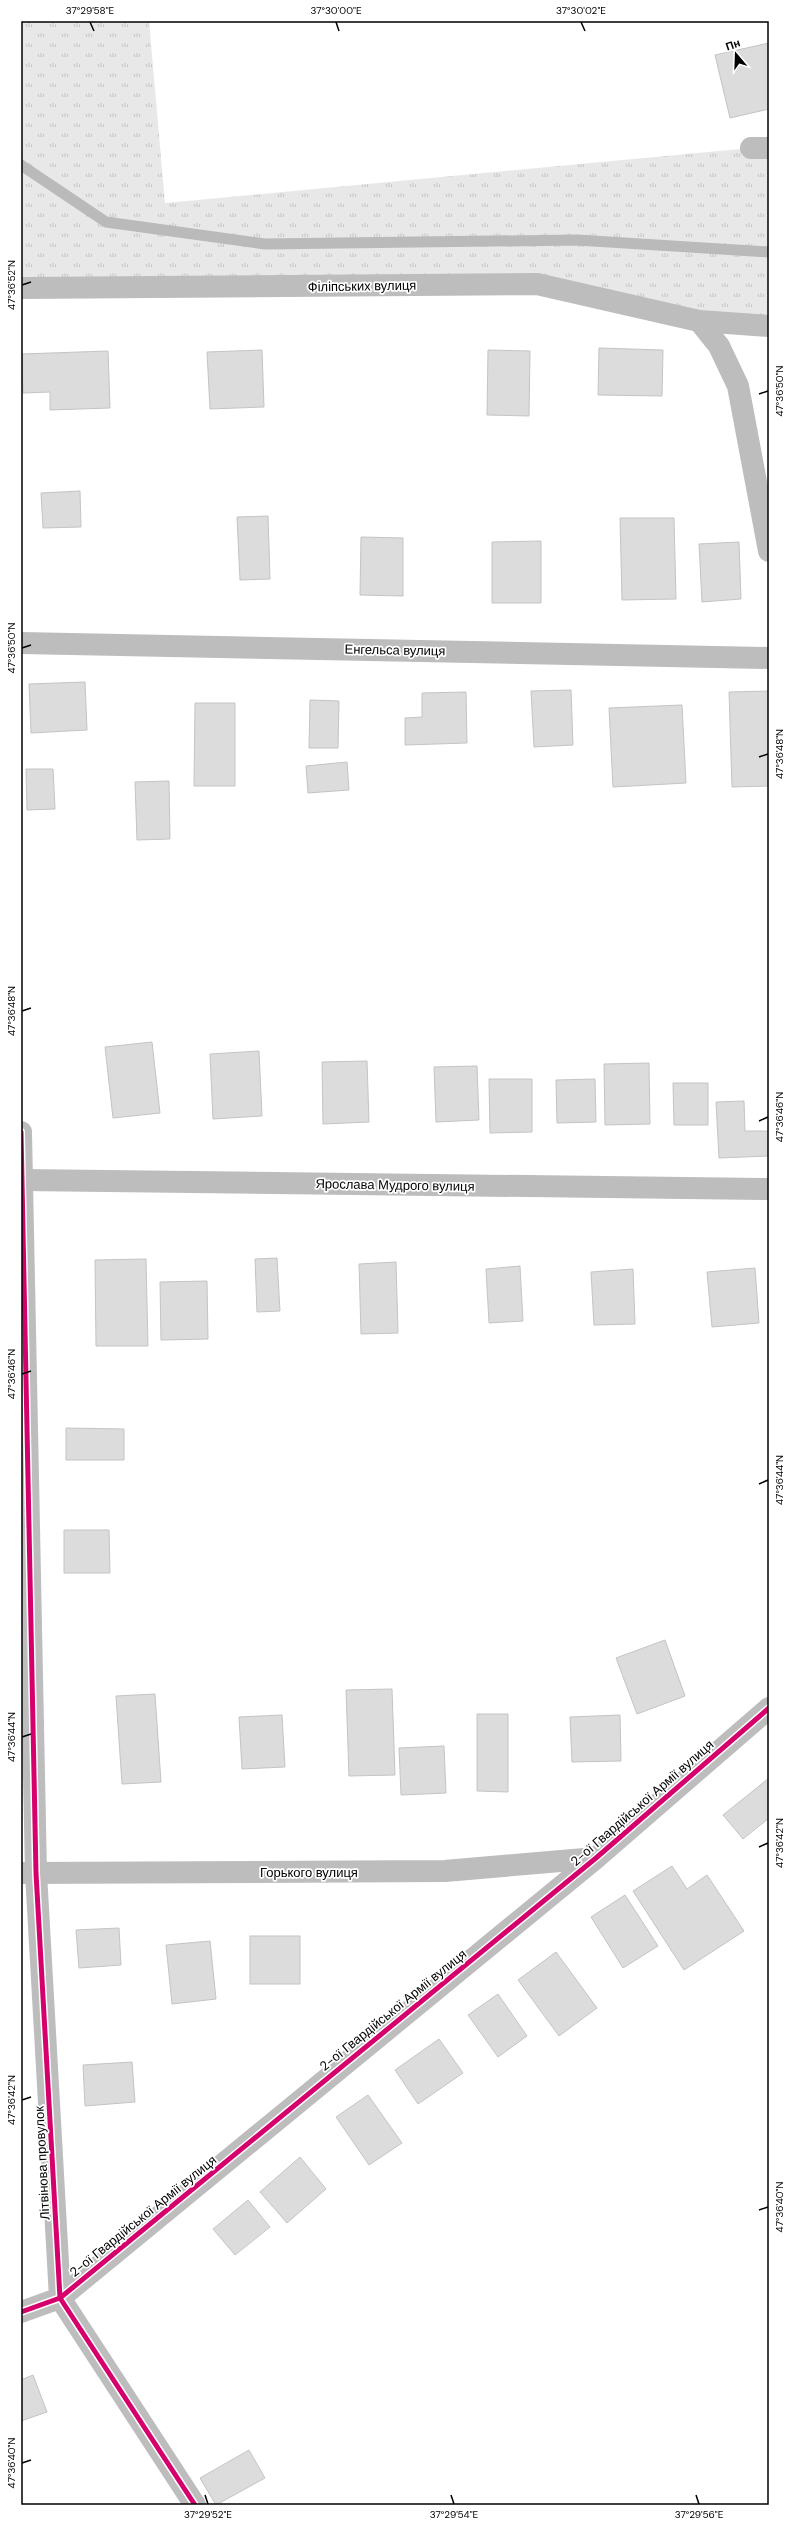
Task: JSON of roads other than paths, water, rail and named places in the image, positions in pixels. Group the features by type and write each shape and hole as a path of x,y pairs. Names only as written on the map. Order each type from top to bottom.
{"street":[{"name":"Філіпських вулиця","path":"21,288 537,284 699,321 769,326"},
{"path":"699,321 720,346 738,386 769,551"},
{"name":"Енгельса вулиця","path":"21,643 769,658"},
{"name":"Літвінова провулок","path":"21,1132 29,1873 60,2298 194,2505"},
{"name":"Ярослава Мудрого вулиця","path":"22,1180 769,1189"},
{"name":"2-ої Гвардійської Армії вулиця","path":"21,2312 60,2298 596,1858 769,1708"},
{"name":"Горького вулиця","path":"29,1873 445,1872 596,1858"}],"waterway":[{"path":"21,165 106,222 265,244 577,240 769,252"}]}
